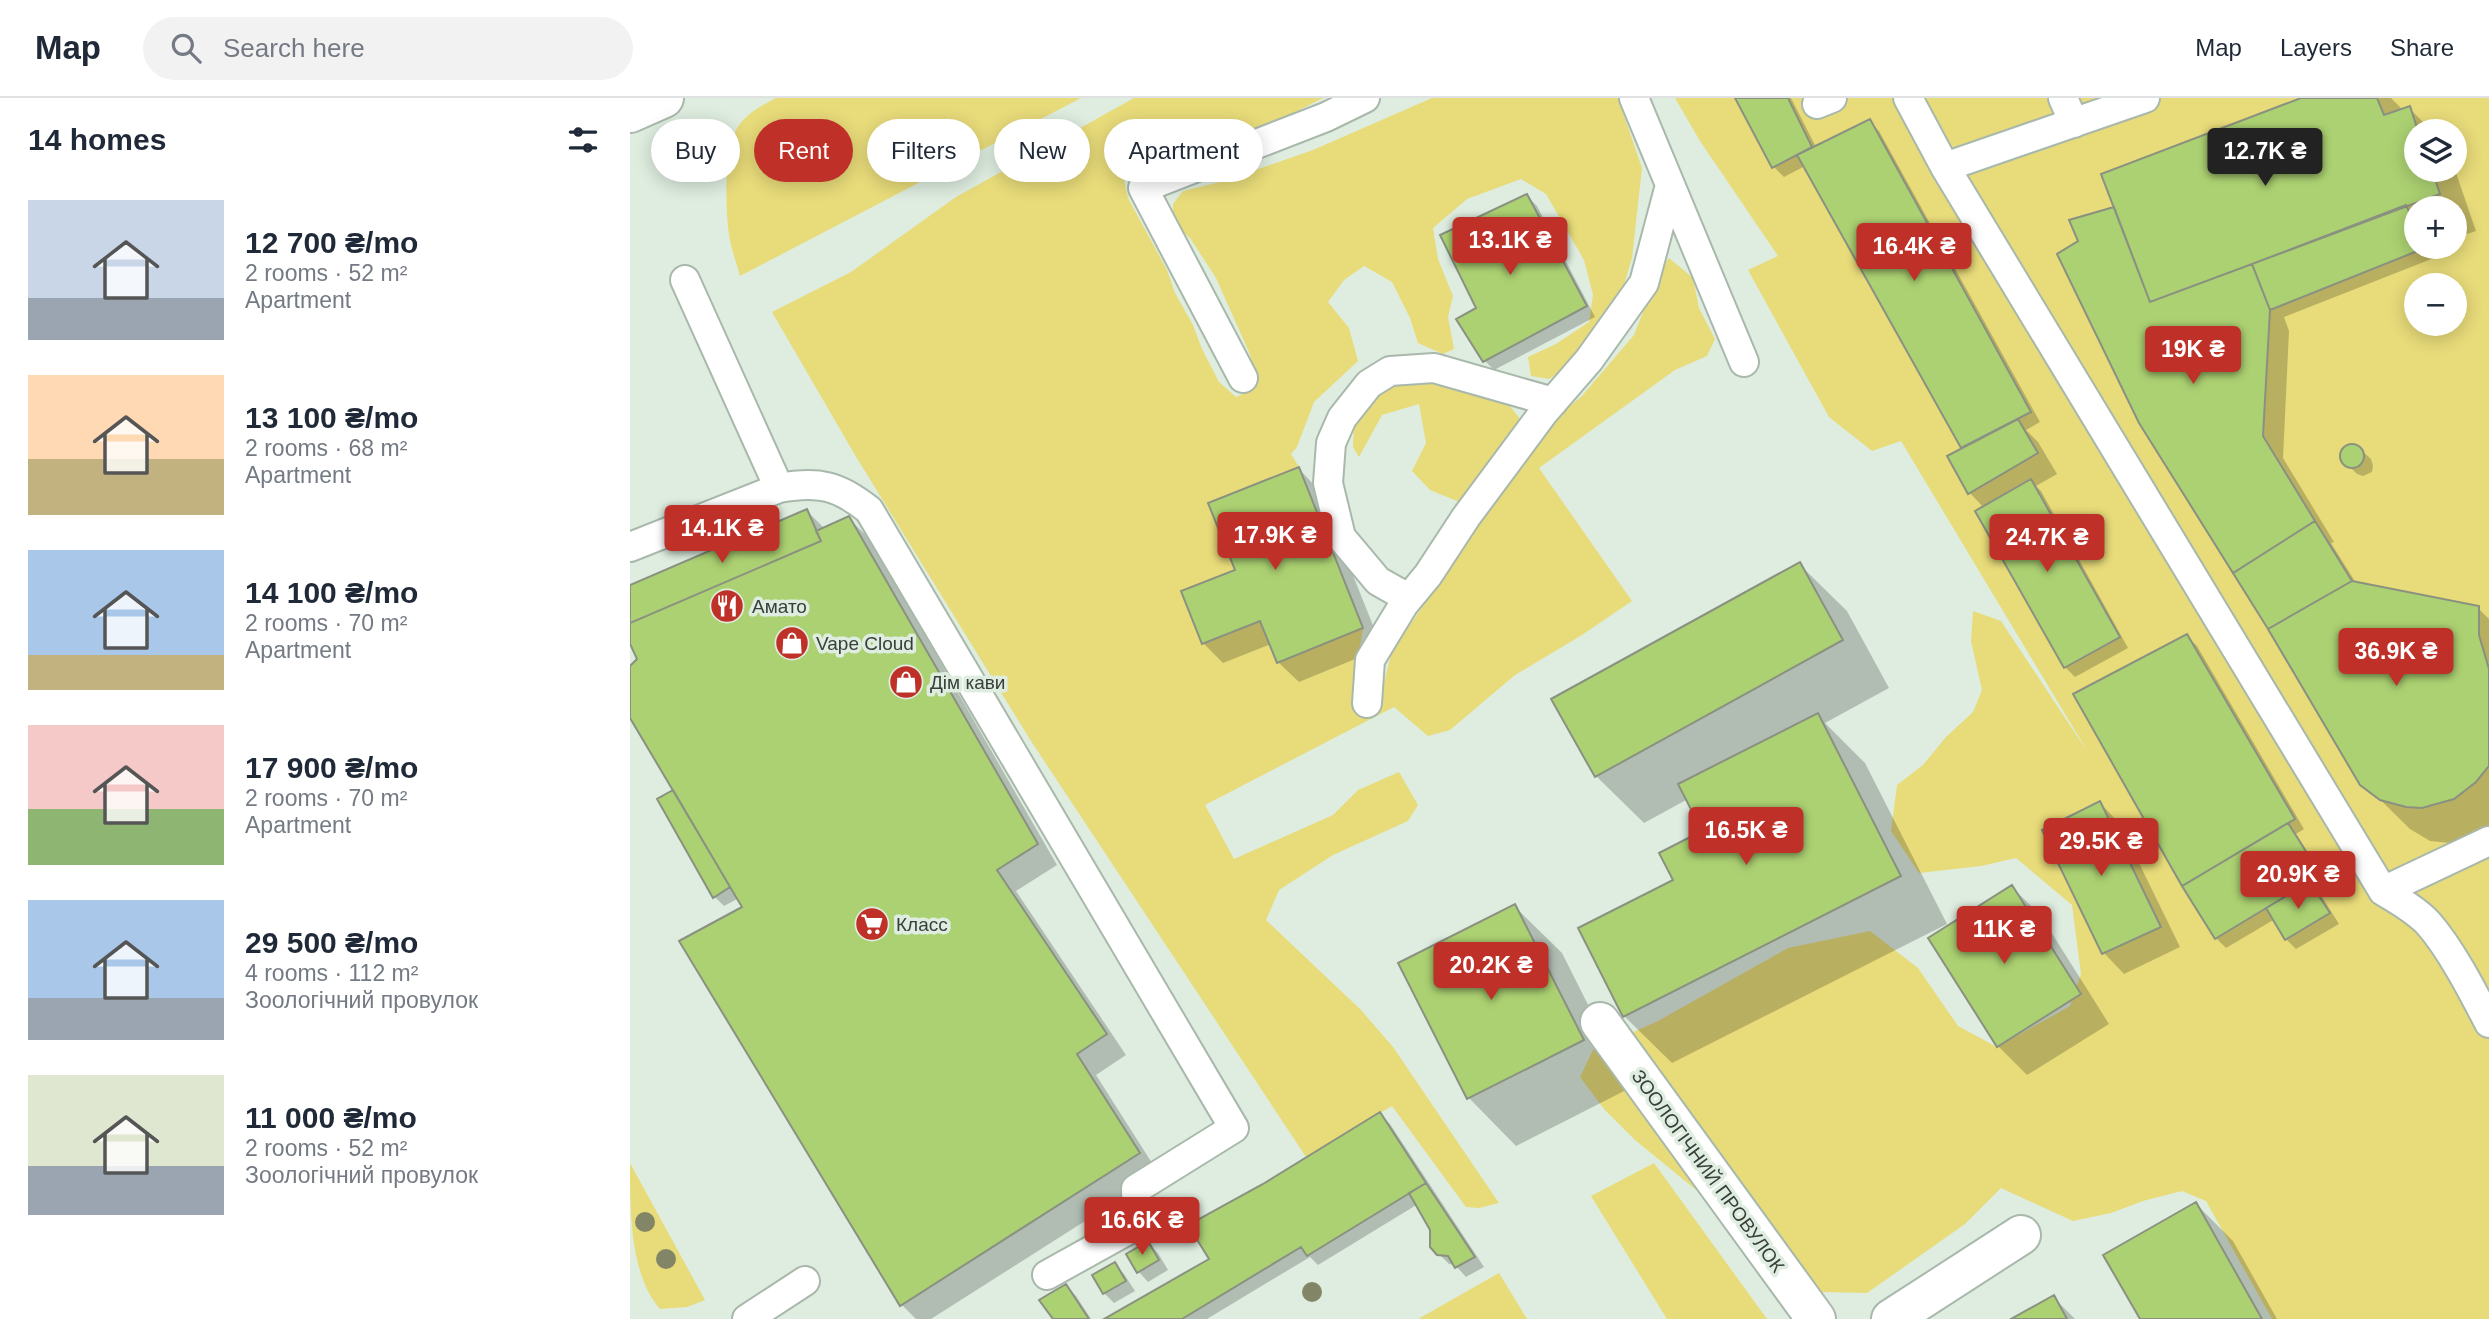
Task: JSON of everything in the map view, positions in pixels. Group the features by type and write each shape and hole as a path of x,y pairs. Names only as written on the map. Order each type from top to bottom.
{"street":[{"path":"630,113 664,98"},
{"name":"ЗООЛОГІЧНИЙ ПРОВУЛОК","path":"1600,1022 1816,1319"},
{"path":"1891,1319 2021,1235"}],"lane":[{"path":"1243,378 1143,188 1326,117 1365,98"},
{"path":"1634,98 1744,362"},
{"path":"1908,98 1945,167 2383,891 2405,904 2428,923 2464,976 2489,1023"},
{"path":"1945,167 2069,110 2145,98"},
{"path":"1367,703 1370,660 1408,598 1428,575 1466,517 1553,402 1589,360 1644,283 1670,185"},
{"path":"685,280 779,488"},
{"path":"1408,598 1378,582 1341,537 1328,483 1331,443 1342,418 1369,384 1390,371 1434,368 1553,402"},
{"path":"630,547 779,488 804,484 830,486 852,496 869,510 1234,1128 1136,1189 1137,1225 1047,1275"},
{"path":"2383,891 2489,841"},
{"path":"747,1319 805,1281"}],"shaded area":[{"path":"776,98 1081,98 1041,119 994,119 994,143 980,151 980,119 867,119 867,182 920,182 740,276 728,229 726,184 740,182 740,125 753,112"},
{"path":"1134,98 1323,98 1263,128 1263,119 1104,119 1104,182 1124,182 1128,198 1167,270 1175,293 1219,382 1236,397 1253,389 1256,375 1249,352 1216,278 1190,238 1179,229 1173,218 1173,204 1183,191 1220,182 1263,182 1263,167 1313,150 1432,98 1618,98 1642,168 1632,258 1618,305 1574,363 1549,379 1531,376 1528,357 1556,344 1589,322 1593,295 1584,260 1546,194 1521,179 1467,199 1433,228 1438,259 1453,296 1448,317 1454,349 1443,354 1418,343 1410,318 1392,282 1364,266 1344,280 1328,302 1349,328 1358,361 1314,402 1297,447 1291,454 1299,467 1209,503 1235,570 1181,591 1202,643 1260,621 1277,662 1363,628 1356,670 1379,702 1392,651 1469,539 1457,501 1430,490 1412,471 1426,443 1419,404 1382,415 1359,457 1353,447 1354,425 1371,401 1389,386 1430,381 1506,401 1524,424 1549,422 1581,397 1634,335 1660,269 1669,258 1693,278 1699,308 1715,339 1707,356 1675,370 1539,468 1632,601 1515,675 1450,730 1428,736 1394,707 1205,805 1234,859 1333,815 1358,790 1399,772 1418,805 1408,821 1333,855 1279,890 1266,920 1361,1010 1393,1047 1499,1203 1479,1208 1466,1207 1392,1106 1306,1157 1031,741 855,455 772,312 851,272 956,197 994,176 994,182 1090,182 1090,122"},
{"path":"1675,98 2489,98 2489,1319 2272,1319 2206,1201 2182,1191 2111,1213 2073,1221 2001,1188 1965,1224 1867,1293 1821,1292 1635,1140 1604,1109 1580,1077 1593,1050 1658,1021 1788,948 1870,931 1918,968 1958,1026 1997,1047 2070,1006 2081,974 2072,905 2016,858 1981,866 1919,873 1891,831 1897,785 1923,765 1946,737 1973,712 1982,690 1971,641 1973,611 2001,621 2089,754 1901,441 1872,451 1829,417 1748,270 1778,256 1700,141"},
{"path":"630,1163 705,1300 687,1307 660,1309 650,1295 637,1261 630,1201"},
{"path":"1654,1163 1767,1319 1667,1319 1591,1196"},
{"path":"1499,1273 1527,1319 1418,1319"}],"building":[{"path":"1735,98 1788,98 1812,147 1772,168"},
{"path":"2301,98 2377,98 2384,115 2410,106 2414,119 2404,119 2404,182 2436,182 2440,194 2404,196 2404,207 2150,302 2101,174"},
{"path":"1870,119 2031,412 1961,448 1797,155"},
{"path":"1527,194 1587,306 1483,362 1456,319 1476,308 1440,235"},
{"path":"2404,206 2404,256 2270,310 2252,264"},
{"path":"2114,207 2150,302 2252,264 2270,310 2263,436 2315,521 2233,573 2139,423 2057,254 2078,241 2069,220"},
{"path":"2018,419 2038,453 1968,494 1947,456"},
{"path":"2352,444 2360,448 2364,456 2360,464 2352,468 2344,464 2340,456 2344,448"},
{"path":"1299,467 1363,628 1277,663 1260,621 1202,644 1181,591 1235,570 1208,503"},
{"path":"2031,479 2120,637 2064,668 1975,511"},
{"path":"807,509 821,541 630,623 630,585"},
{"name":"Класс","path":"849,516 1038,844 997,870 1107,1034 1077,1054 1140,1153 900,1306 679,941 742,907 630,718 630,666 637,659 630,644 630,623 821,541 816,531"},
{"path":"2315,521 2352,581 2268,629 2233,573"},
{"path":"1800,562 1843,640 1595,777 1551,699"},
{"path":"2352,581 2479,606 2479,635 2489,669 2489,766 2476,782 2454,799 2422,808 2406,807 2380,800 2360,785 2268,629"},
{"path":"2187,634 2295,819 2182,886 2073,694"},
{"path":"1818,713 1901,876 1623,1017 1578,928 1673,880 1659,853 1702,831 1678,784"},
{"path":"673,790 730,887 713,898 657,799"},
{"path":"2100,801 2161,927 2102,954 2042,830"},
{"path":"2288,823 2321,875 2215,939 2182,886"},
{"path":"2310,882 2330,913 2285,940 2266,908"},
{"path":"2012,885 2081,994 1997,1047 1928,938"},
{"path":"1515,904 1584,1040 1467,1099 1398,963"},
{"path":"1380,1112 1426,1183 1307,1256 1301,1247 1182,1319 1104,1319 1209,1259 1188,1225 1263,1184"},
{"path":"1426,1183 1475,1257 1455,1268 1448,1256 1437,1255 1430,1247 1430,1230 1409,1193"},
{"path":"2196,1202 2262,1319 2140,1319 2103,1255"},
{"path":"1148,1241 1159,1260 1137,1273 1126,1254"},
{"path":"1115,1262 1126,1281 1103,1294 1092,1275"},
{"path":"1066,1284 1089,1319 1053,1319 1039,1300"},
{"path":"2054,1295 2067,1319 2011,1319"}],"place":[{"name":"Амато","path":"727,606"},
{"name":"Vape Cloud","path":"792,643"},
{"name":"Дім кави","path":"906,682"},
{"name":"Класс","path":"872,924"}]}
